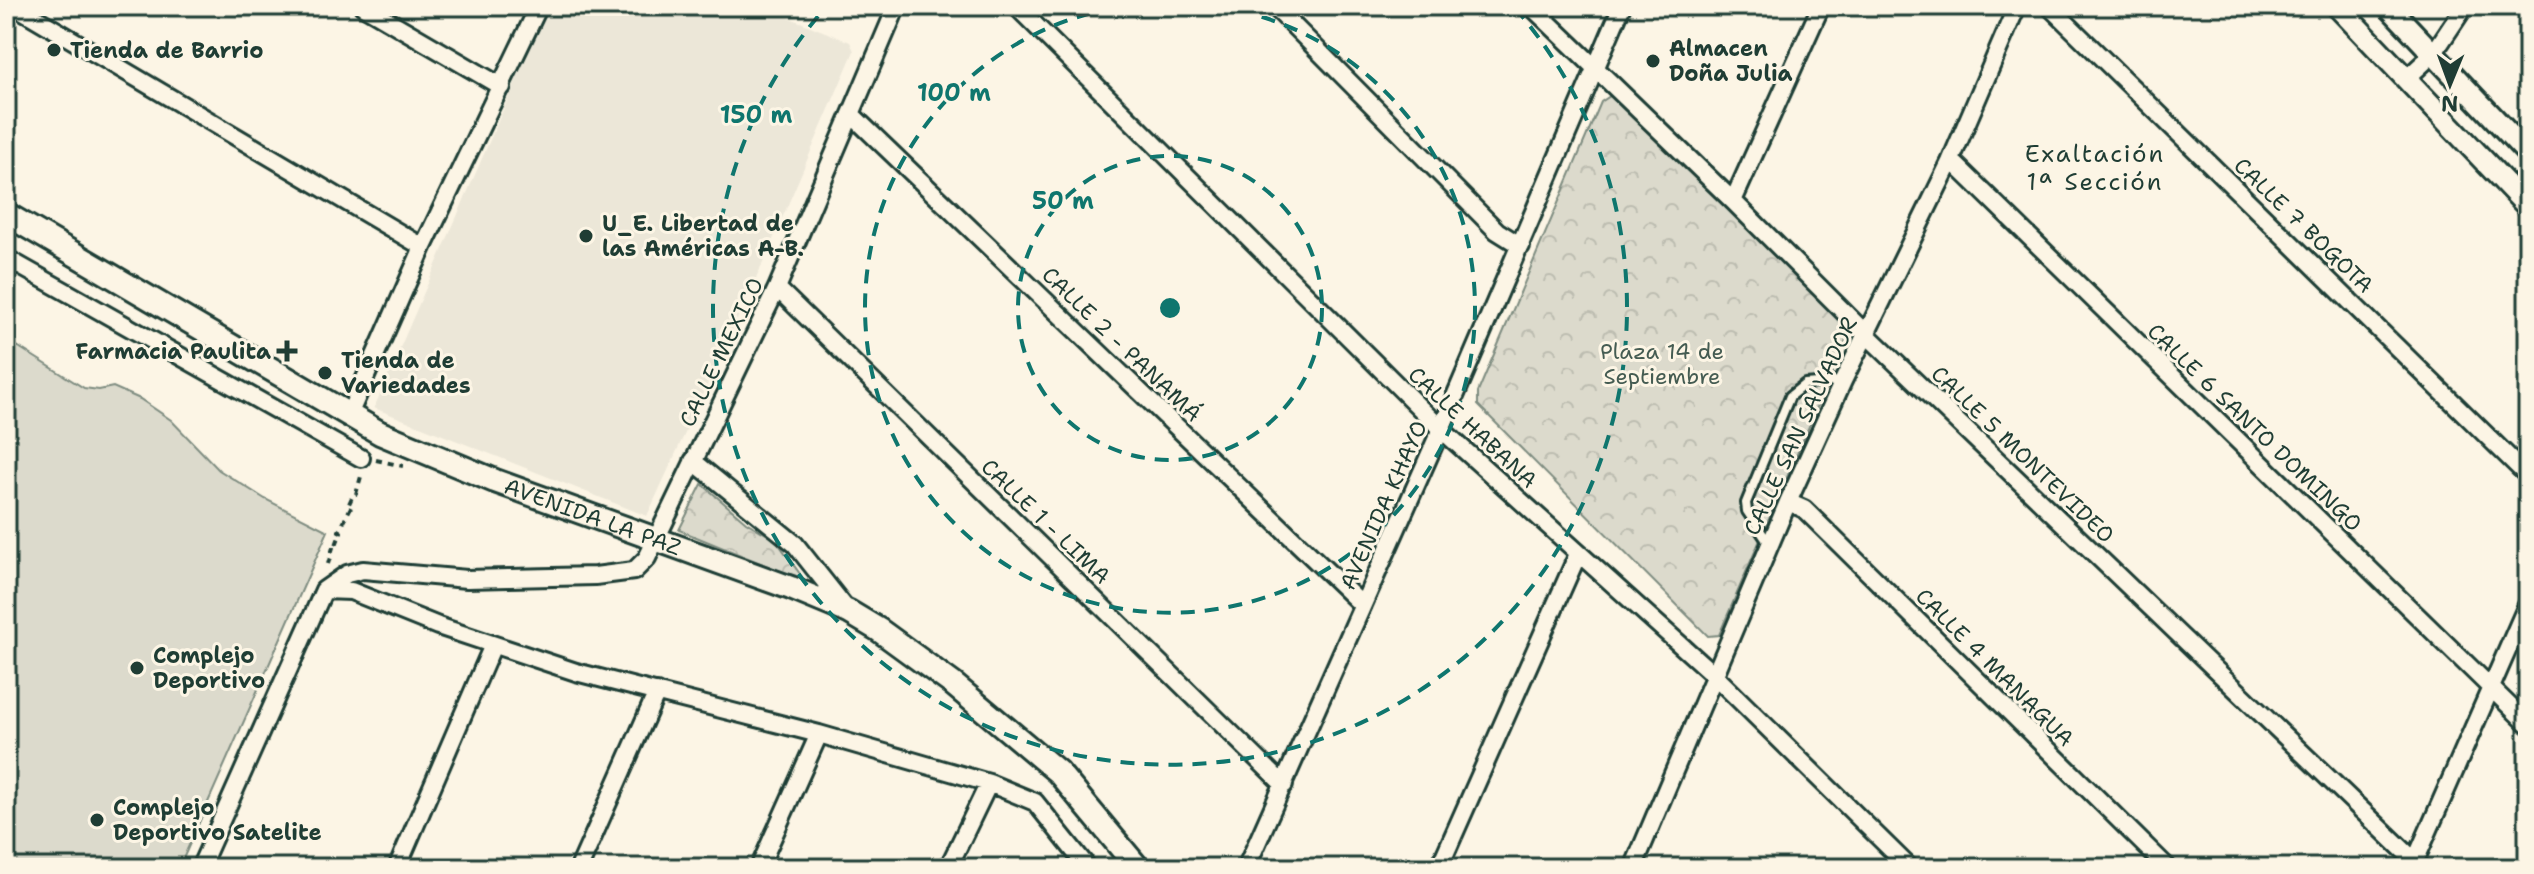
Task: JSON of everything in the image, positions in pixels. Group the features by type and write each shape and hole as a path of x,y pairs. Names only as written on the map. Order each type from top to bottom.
{"main road":[{"name":"AVENIDA LA PAZ","path":"6,214 380,433 495,481 849,612 953,684 1058,772 1138,868"}],"street":[{"path":"15,6 423,247"},
{"path":"363,6 502,87"},
{"path":"348,417 423,247 539,6"},
{"name":"CALLE MEXICO","path":"324,590 347,574 363,570 467,579 595,576 634,571 647,558 777,288 897,6"},
{"name":"CALLE HABANA","path":"1016,6 1441,429 1714,675 1910,868"},
{"path":"1274,6 1497,231 1521,246"},
{"name":"CALLE 5 MONTEVIDEO","path":"1531,6 2416,866"},
{"name":"AVENIDA KHAYO","path":"1246,868 1521,246 1622,6"},
{"path":"1733,201 1821,6"},
{"name":"CALLE SAN SALVADOR","path":"1636,867 1788,502 1950,162 2017,6"},
{"name":"CALLE 7 BOGOTA","path":"2049,6 2528,476"},
{"path":"2337,6 2528,207"},
{"path":"2388,6 2528,154"},
{"path":"2406,79 2433,54 2465,6"},
{"name":"CALLE 2 - PANAMÁ","path":"852,115 1361,604"},
{"name":"CALLE 6 SANTO DOMINGO","path":"1950,162 2528,724"},
{"path":"6,258 363,463"},
{"name":"CALLE 1 - LIMA","path":"777,288 1284,785"},
{"path":"693,461 795,544 849,612"},
{"name":"CALLE 4 MANAGUA","path":"1788,502 1804,509 2168,868"},
{"path":"1439,868 1578,554"},
{"path":"200,868 324,590 351,591 493,645 576,672 819,734 989,783 1035,802 1088,868"},
{"path":"2416,866 2528,603"},
{"path":"397,868 493,645"},
{"path":"579,868 657,692"},
{"path":"759,868 819,734"},
{"path":"948,868 989,783"}],"lane":[{"path":"1770,545 1747,511 1746,503 1790,396 1805,384 1823,380 1843,381"}],"path":[{"path":"330,553 351,507 348,506 356,494 363,463"}],"shaded area":[{"path":"548,6 760,6 850,42 854,51 759,272 647,516 374,408"}],"green space":[{"name":"Plaza 14 de Septiembre","path":"1613,94 1849,325 1845,343 1719,635 1708,636 1478,405 1478,392 1601,102"},
{"name":"Complejo Deportivo","path":"6,339 84,388 99,390 113,387 140,399 171,420 219,470 265,499 328,531 179,868 6,868"},
{"path":"702,484 746,522 776,540 805,581 679,530"}],"place":[{"name":"Tienda de Barrio","path":"54,50"},
{"name":"Almacen Doña Julia","path":"1653,61"},
{"name":"U_E. Libertad de las Américas A-B.","path":"586,236"},
{"name":"Farmacia Paulita","path":"287,351"},
{"name":"Tienda de Variedades","path":"325,373"},
{"name":"Complejo Deportivo","path":"137,668"},
{"name":"Complejo Deportivo Satelite","path":"97,820"}],"district":[{"name":"Exaltación 1ª Sección","path":"2095,168"}]}
